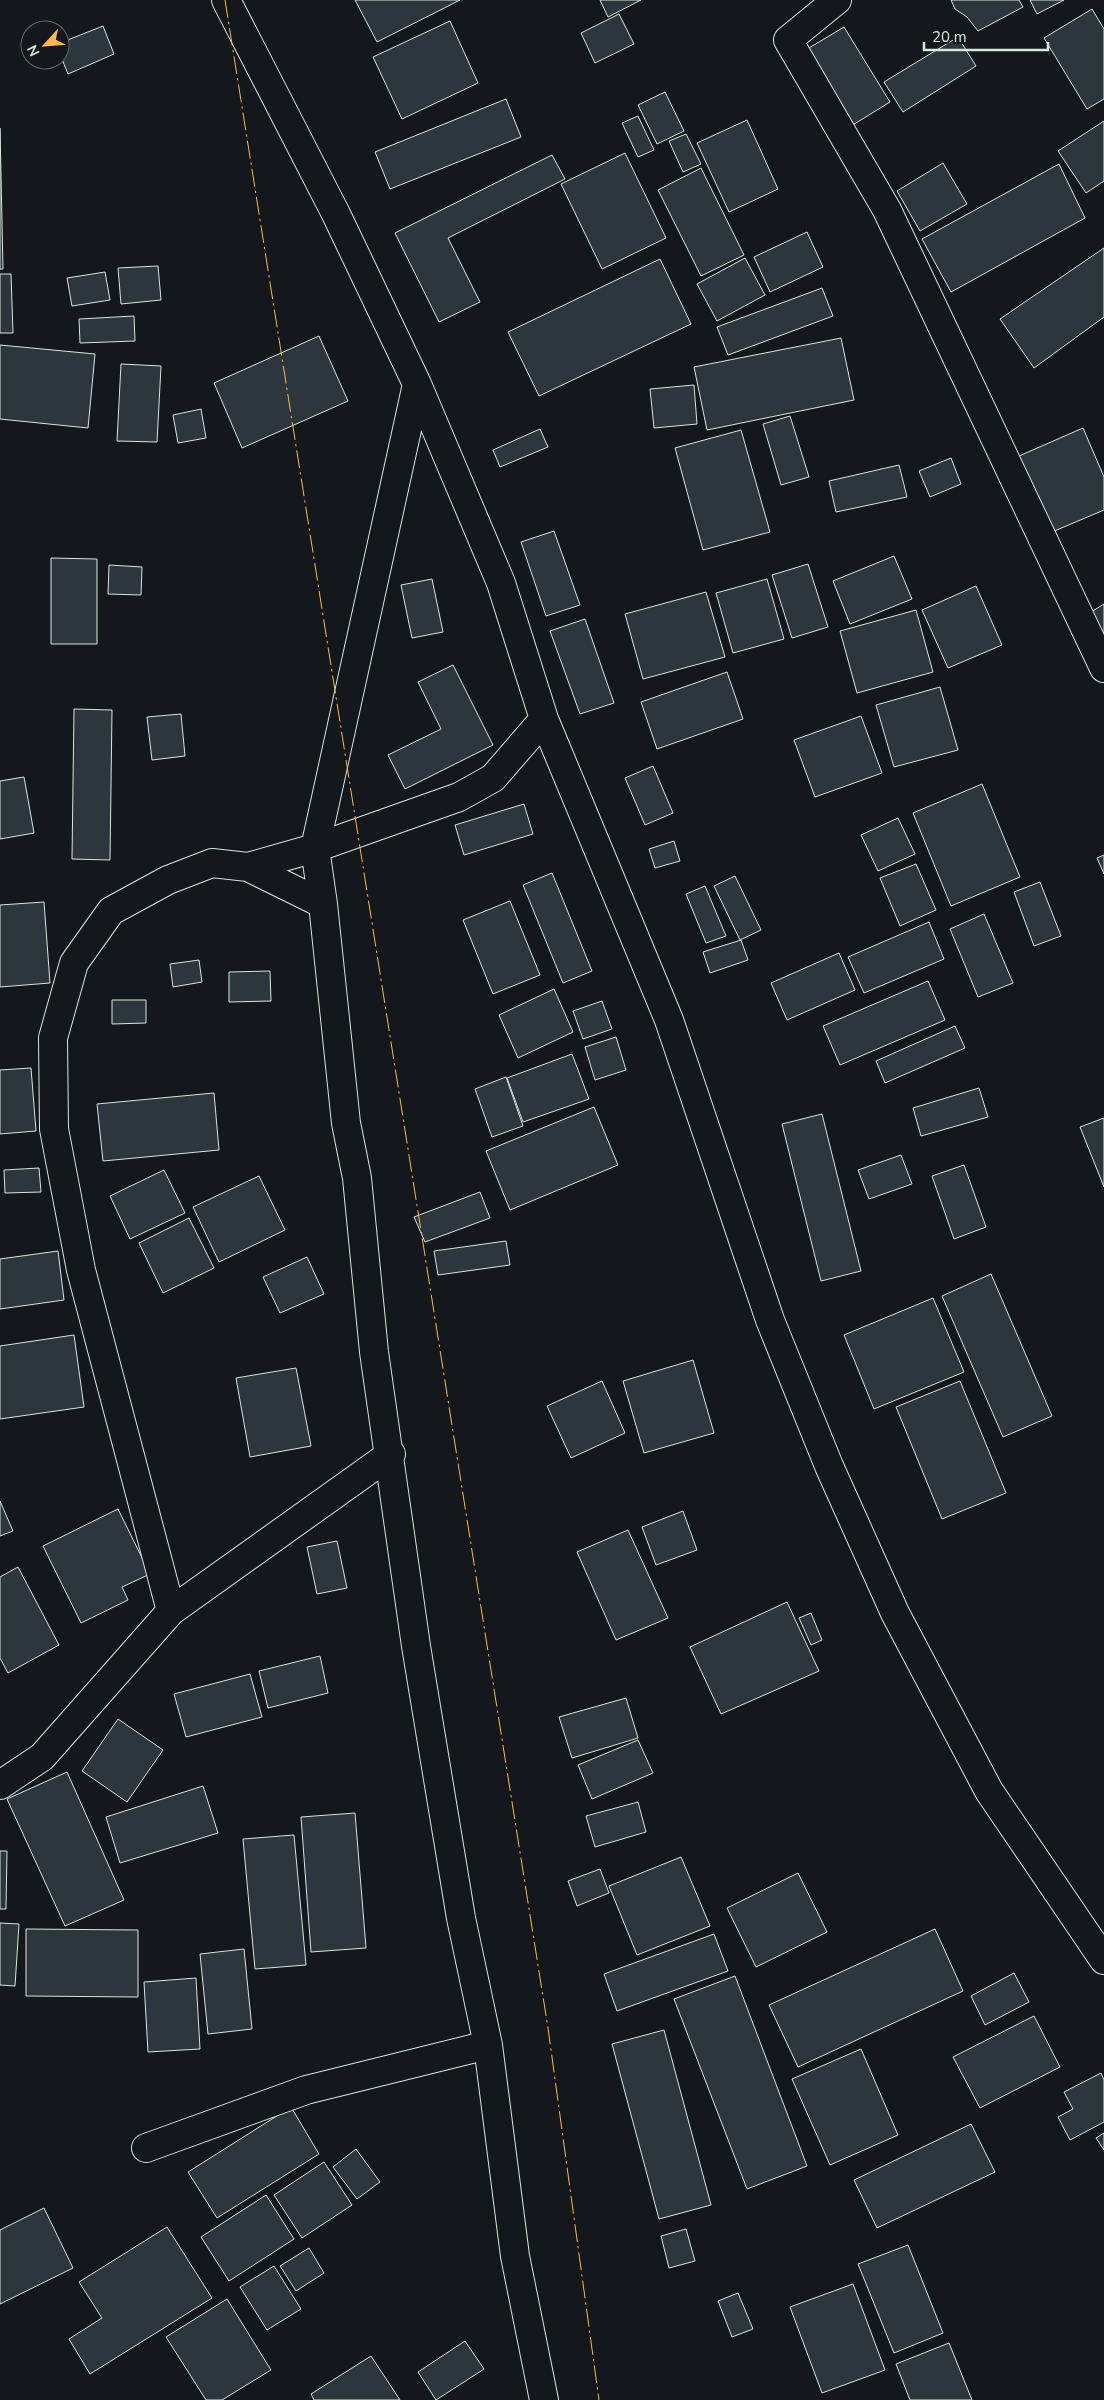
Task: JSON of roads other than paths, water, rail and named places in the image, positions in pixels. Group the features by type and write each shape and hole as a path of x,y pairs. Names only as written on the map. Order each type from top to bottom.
{"street":[{"path":"226,0 336,214 417,384 501,583 544,719 669,1020 770,1320 829,1466 895,1613 989,1791 1104,1960"},
{"path":"838,0 788,40 888,210 1104,668"},
{"path":"417,384 315,848 323,904 345,1114 357,1178 374,1352 429,1724 461,1918 488,2045 515,2256 544,2400"},
{"path":"248,867 315,848 459,797 493,778 544,719"},
{"path":"171,1611 81,1270 54,1130 53,1038 74,963 112,912 168,880 212,863 248,867 323,904"},
{"path":"0,1785 42,1757 171,1611 390,1454"},
{"path":"146,2148 306,2090 488,2045"}]}
